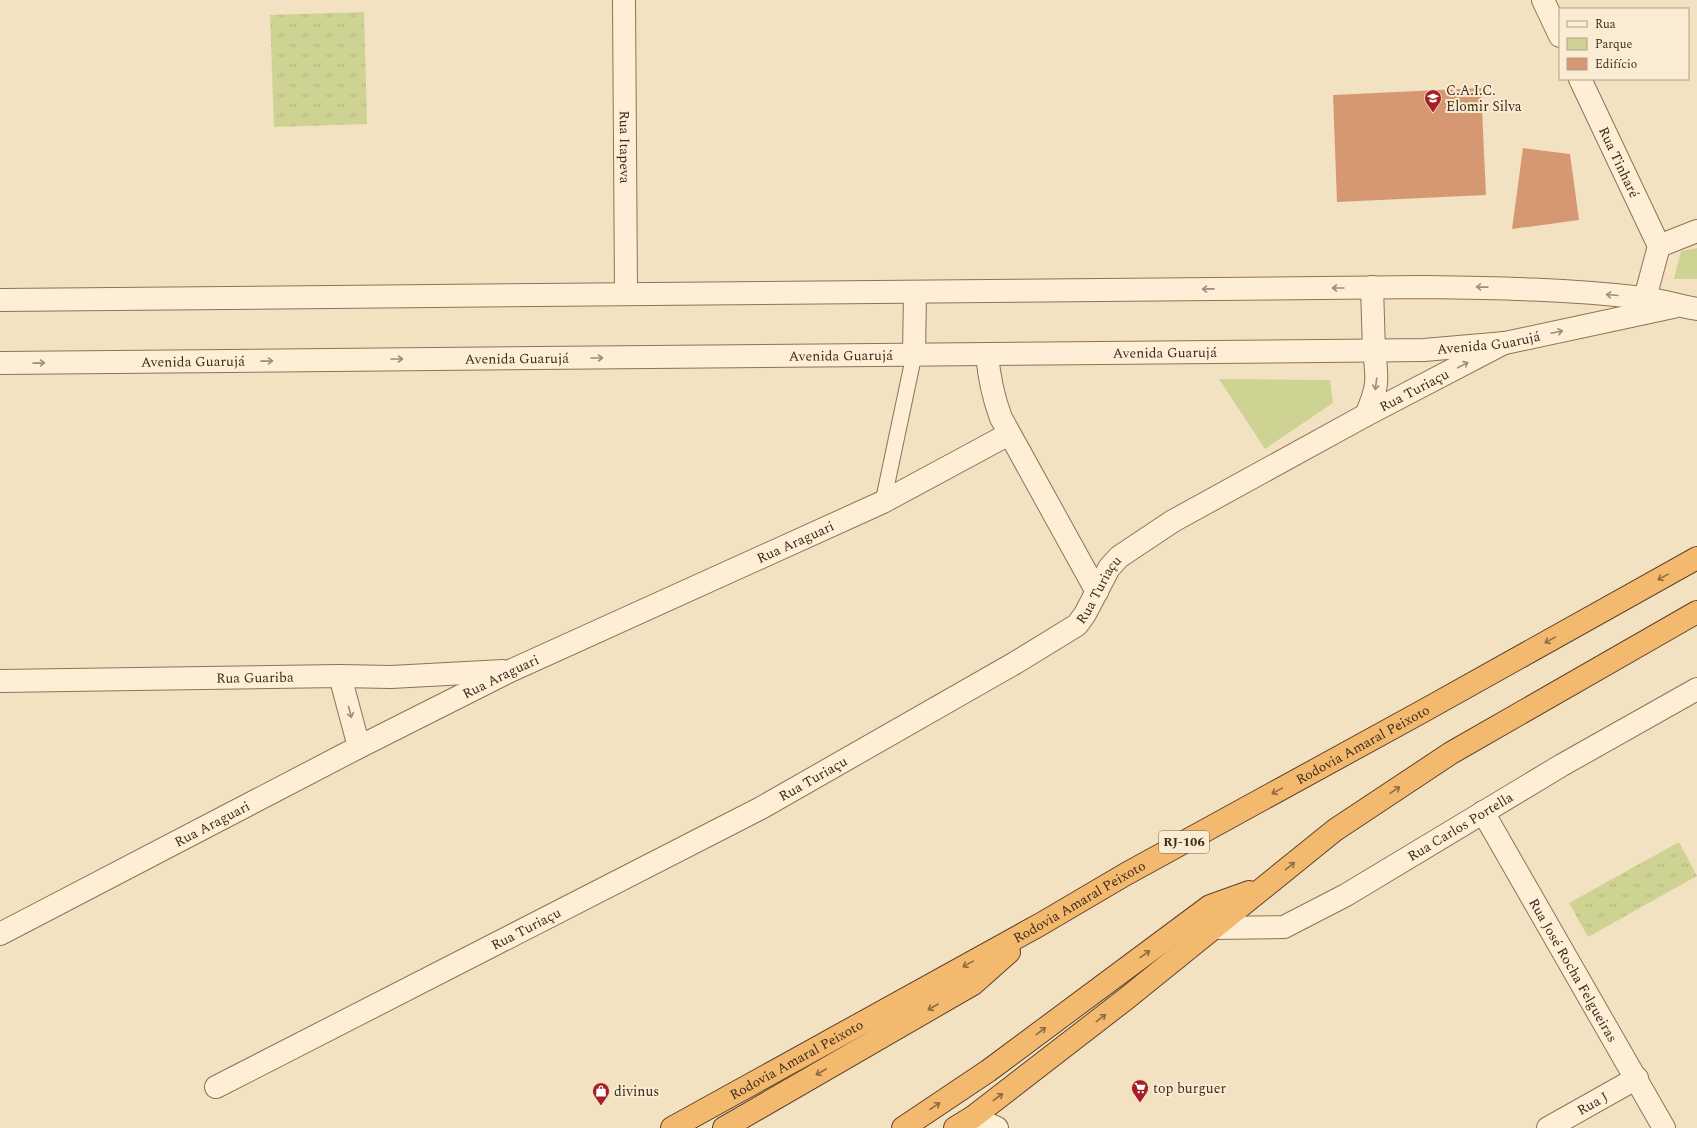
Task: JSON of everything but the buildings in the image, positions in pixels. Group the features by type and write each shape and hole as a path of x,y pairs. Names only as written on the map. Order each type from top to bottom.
{"highway":[{"name":"Rodovia Amaral Peixoto","path":"672,1128 1041,924 1126,874 1418,714 1697,558"},
{"path":"964,1122 1127,998 1335,830 1451,753 1697,612"},
{"path":"903,1128 988,1071 1210,906 1266,885"},
{"path":"724,1128 973,984 1041,924"}],"street":[{"name":"Rua Itapeva","path":"624,0 626,294"},
{"path":"1542,0 1559,34"},
{"name":"Rua Tinharé","path":"1580,80 1659,246"},
{"path":"1645,298 1659,246 1697,231"},
{"name":"Avenida Guarujá","path":"0,300 1372,287 1514,288 1552,290 1645,298 1687,307"},
{"name":"Rua Turiaçu","path":"1366,415 1377,386 1378,374 1374,351 1372,287"},
{"path":"914,292 914,355"},
{"name":"Avenida Guarujá","path":"0,363 1424,350 1505,343 1687,307"},
{"name":"Rua Turiaçu","path":"216,1087 761,808 1066,633 1077,625 1085,614 1109,568 1119,557 1173,521 1366,415 1505,343"},
{"path":"987,354 993,397 1001,418 1097,592"},
{"name":"Rua Araguari","path":"0,934 359,747 510,671 883,502 1009,434"},
{"name":"Rua Guariba","path":"0,681 340,676 391,677 510,671"},
{"path":"340,676 359,747"},
{"name":"Rua Carlos Portella","path":"1213,928 1284,927 1346,895 1562,765 1697,689"},
{"name":"Rua José Rocha Felgueiras","path":"1483,812 1664,1128"},
{"name":"Rua J","path":"1548,1128 1636,1078"},
{"path":"964,1122 997,1128"}],"lane":[{"path":"883,502 914,355"}],"green space":[{"path":"364,12 367,124 274,127 270,15"},
{"path":"1697,248 1697,279 1674,279 1681,251"},
{"path":"1219,379 1330,380 1333,403 1265,449"},
{"path":"1679,842 1697,876 1588,937 1569,903"}],"place":[{"name":"C.A.I.C. Elomir Silva","path":"1433,113"},
{"name":"top burguer","path":"1140,1103"},
{"name":"divinus","path":"601,1106"}]}
